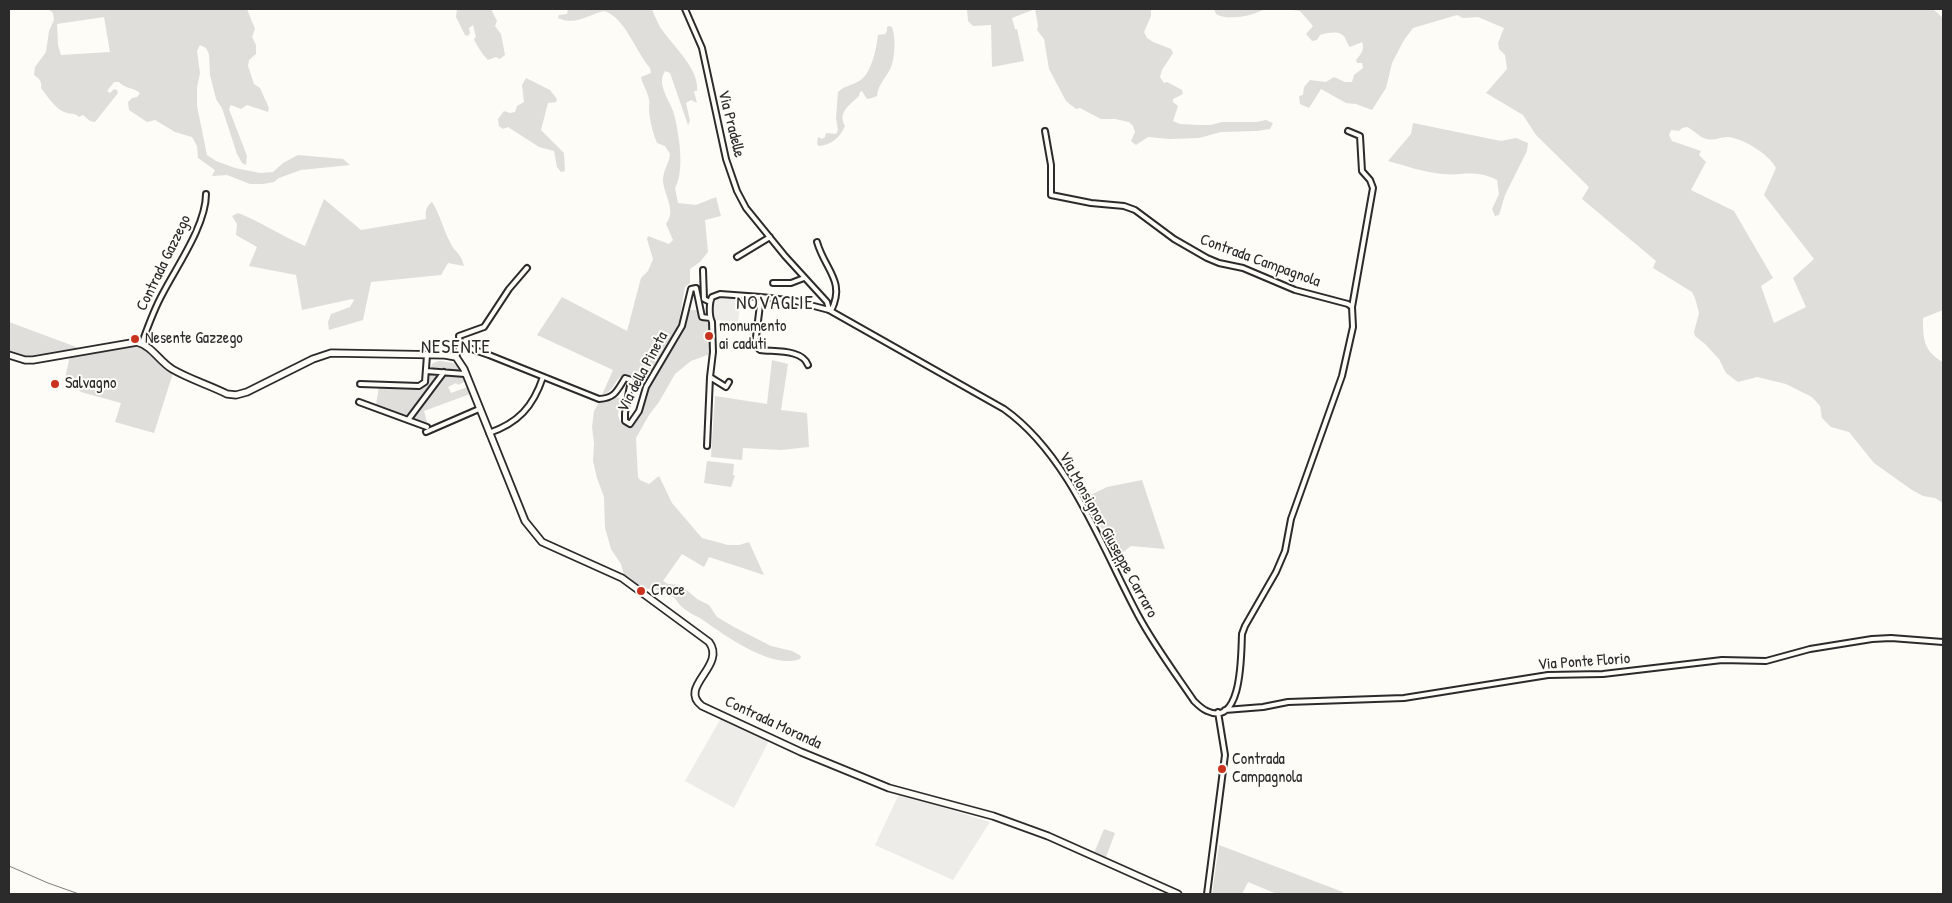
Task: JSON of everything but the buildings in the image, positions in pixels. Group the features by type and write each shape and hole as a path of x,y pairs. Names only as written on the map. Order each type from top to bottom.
{"street":[{"name":"Via Pradelle","path":"685,9 702,48 709,88 730,174 737,191 746,208 804,278 827,302 830,310"},
{"name":"Contrada Campagnola","path":"1045,131 1051,165 1051,195 1085,202 1124,206 1135,210 1174,239 1219,263 1243,268 1295,290 1348,304 1352,307"},
{"path":"1207,894 1225,755 1218,712 1225,710 1235,699 1242,634 1281,562 1291,519 1333,405 1351,336 1352,307 1372,188 1370,180 1362,171 1360,135 1348,131"},
{"name":"Contrada Gazzego","path":"142,344 162,295 199,224 206,206 206,194"},
{"path":"737,257 770,237"},
{"path":"707,446 713,352 712,322 710,318 710,302 712,297 720,294 761,297 795,301 830,310 837,298 836,282 820,255 817,242"},
{"path":"527,268 484,327 459,336 460,345 456,357 465,374 488,433 511,423 522,415 539,389 543,377"},
{"path":"703,270 704,298 710,302"},
{"path":"772,283 791,283 804,278"},
{"name":"Via della Pineta","path":"460,345 599,398 609,398 616,392 625,378 628,378 631,380 625,421 630,424 639,411 646,387 682,326 691,289 696,288 702,317 710,318"},
{"path":"761,297 755,345 760,350 800,355 806,359 808,366"},
{"name":"Via Monsignor Giuseppe Carraro","path":"830,310 1004,409 1019,419 1033,433 1068,482 1139,618 1159,650 1194,701 1205,710 1218,712"},
{"path":"9,355 25,360 33,360 134,342 142,344 171,368 227,394 236,395 247,392 313,359 330,353 456,357"},
{"path":"360,384 419,386 425,382 427,355"},
{"path":"426,371 465,374"},
{"path":"408,420 444,372"},
{"path":"710,377 726,387 729,382"},
{"path":"359,402 408,420 427,430 479,409"},
{"name":"Contrada Moranda","path":"488,433 525,521 542,542 622,578 709,642 714,648 713,660 695,689 694,696 696,702 801,752 889,788 1008,821 1048,836 1178,894"},
{"name":"Via Ponte Florio","path":"1225,710 1263,707 1288,702 1404,698 1548,675 1603,674 1722,660 1766,661 1810,649 1872,639 1891,638 1943,642"}],"shaded area":[{"path":"48,9 247,9 255,29 252,37 256,45 256,54 249,60 248,66 254,84 260,88 269,108 268,112 247,105 241,109 231,105 229,109 247,156 246,165 242,163 237,154 222,108 216,99 210,75 209,54 206,48 200,45 197,51 200,73 197,88 197,106 207,155 216,161 235,168 260,173 273,172 283,163 298,155 343,159 350,165 301,170 279,178 274,182 263,184 250,184 227,175 212,176 215,170 198,158 197,146 192,137 175,132 155,120 147,122 129,110 128,102 140,93 119,82 114,82 107,91 110,93 114,89 118,93 95,122 90,121 83,115 79,117 64,112 49,98 41,88 40,81 34,75 35,67 46,52 49,31 54,20 53,13","holes":["104,17 110,52 61,55 58,45 57,24"]},
{"path":"457,9 491,9 497,21 495,26 501,34 505,55 500,59 496,57 488,60 474,39 476,37 473,25 469,28 470,33 468,36 465,35 456,17"},
{"path":"568,9 652,9 660,27 690,66 697,83 697,91 694,91 697,103 691,100 686,103 690,121 688,125 670,73 665,71 662,82 678,131 680,172 675,188 678,203 696,205 716,197 721,216 705,220 708,252 700,262 690,269 690,283 685,287 675,334 644,381 623,375 606,394 602,395 613,370 537,335 562,297 627,331 641,278 648,271 653,259 647,239 648,236 669,244 673,240 666,224 669,219 670,208 663,181 670,154 665,146 657,143 651,126 648,97 641,77 651,73 650,68 624,27 611,14 604,11 570,21 558,18 559,15 567,14"},
{"path":"967,9 1035,9 1012,18 1015,29 1017,29 1024,61 992,67 991,25 973,26 968,21"},
{"path":"1035,9 1151,9 1151,16 1144,32 1147,38 1171,49 1173,53 1162,70 1160,77 1164,83 1167,82 1182,90 1183,94 1173,99 1173,102 1178,106 1173,121 1180,124 1199,125 1266,120 1273,123 1270,129 1221,132 1199,138 1169,139 1148,137 1136,145 1131,141 1135,132 1129,122 1101,119 1080,108 1076,109 1066,101 1049,69 1044,39 1037,30"},
{"path":"1214,9 1264,9 1247,16 1226,17 1216,14"},
{"path":"1285,9 1933,9 1943,18 1943,310 1923,318 1923,325 1924,338 1928,349 1936,358 1943,362 1943,503 1935,498 1923,496 1912,490 1874,463 1849,432 1831,427 1822,418 1820,406 1812,397 1786,384 1757,377 1738,382 1726,373 1719,359 1695,336 1694,332 1699,313 1692,292 1653,268 1656,261 1582,199 1589,187 1536,135 1523,115 1486,93 1507,69 1505,55 1499,49 1498,43 1504,28 1478,17 1463,18 1457,15 1413,28 1404,40 1392,63 1386,88 1372,110 1356,104 1346,103 1321,89 1309,108 1300,104 1299,96 1303,95 1304,87 1310,80 1326,82 1334,77 1345,82 1352,82 1354,75 1363,68 1362,63 1357,63 1356,60 1362,52 1363,45 1362,42 1350,47 1344,37 1338,33 1320,35 1317,40 1312,41 1306,34 1313,26 1300,11","holes":["1687,127 1707,139 1727,137 1740,140 1762,152 1773,163 1776,168 1764,195 1814,259 1793,278 1806,307 1774,323 1761,286 1773,278 1734,211 1691,190 1706,162 1699,155 1701,151 1672,141 1669,135 1671,130 1679,131"]},
{"path":"889,26 892,27 894,36 893,58 891,67 879,88 877,96 867,99 862,91 860,92 859,96 844,113 843,121 845,126 841,134 832,142 819,146 817,144 818,137 822,139 826,133 836,134 838,130 836,118 838,92 866,75 873,58 878,35 885,34"},
{"path":"526,78 550,90 557,99 556,102 548,103 541,130 564,153 565,171 561,172 557,167 554,151 539,147 508,127 503,129 499,126 498,119 504,111 515,112 517,106 524,102 522,85"},
{"path":"1413,123 1501,141 1516,138 1528,143 1527,151 1505,195 1499,215 1495,216 1492,209 1499,194 1497,180 1476,174 1435,173 1388,161 1411,134"},
{"path":"324,199 361,230 426,219 426,210 432,202 445,232 464,266 448,263 441,275 371,282 363,320 329,330 328,322 331,314 350,307 354,300 302,310 296,275 249,266 257,247 236,235 237,224 232,216 238,213 305,246"},
{"path":"716,297 741,299 738,322 714,320 713,300"},
{"path":"688,310 697,310 705,322 715,321 710,354 691,361 675,374 649,415 636,438 638,477 649,484 659,476 672,503 702,538 728,545 739,545 749,542 764,575 709,557 704,567 682,554 663,581 668,584 681,585 697,599 709,605 717,617 771,646 792,651 801,656 800,659 788,661 775,659 748,649 687,611 669,595 652,589 640,590 625,579 621,564 611,549 605,528 604,497 593,461 594,443 592,427 594,411 600,401 612,397 620,398 618,415 620,421 629,423 637,411 645,388 671,351 681,332"},
{"path":"9,322 79,348 27,356 9,350"},
{"path":"138,345 173,373 154,433 115,422 121,403 81,392 65,378 70,356"},
{"path":"772,360 788,364 781,410 807,413 809,447 781,450 743,448 742,460 711,457 715,396 767,404"},
{"path":"439,361 457,365 466,381 448,387 451,393 467,387 470,394 424,411 428,425 376,405 379,386 421,388 427,383 433,363"},
{"path":"707,461 734,464 733,475 735,476 731,487 704,483"},
{"path":"1142,480 1165,549 1131,546 1118,556 1084,498 1107,487"},
{"path":"721,718 770,739 734,808 685,781"},
{"path":"899,794 990,822 953,880 875,845"},
{"path":"1104,829 1115,833 1106,857 1094,853"},
{"path":"1219,845 1343,892 1342,894 1277,894 1248,882 1242,894 1212,894"}],"waterway":[{"path":"9,866 79,894"}],"place":[{"name":"monumento ai caduti","path":"709,336"},
{"name":"Nesente Gazzego","path":"135,339"},
{"name":"Salvagno","path":"55,384"},
{"name":"Croce","path":"641,591"},
{"name":"Contrada Campagnola","path":"1222,769"}],"district":[{"name":"NOVAGLIE","path":"775,304"},
{"name":"NESENTE","path":"456,348"}]}
